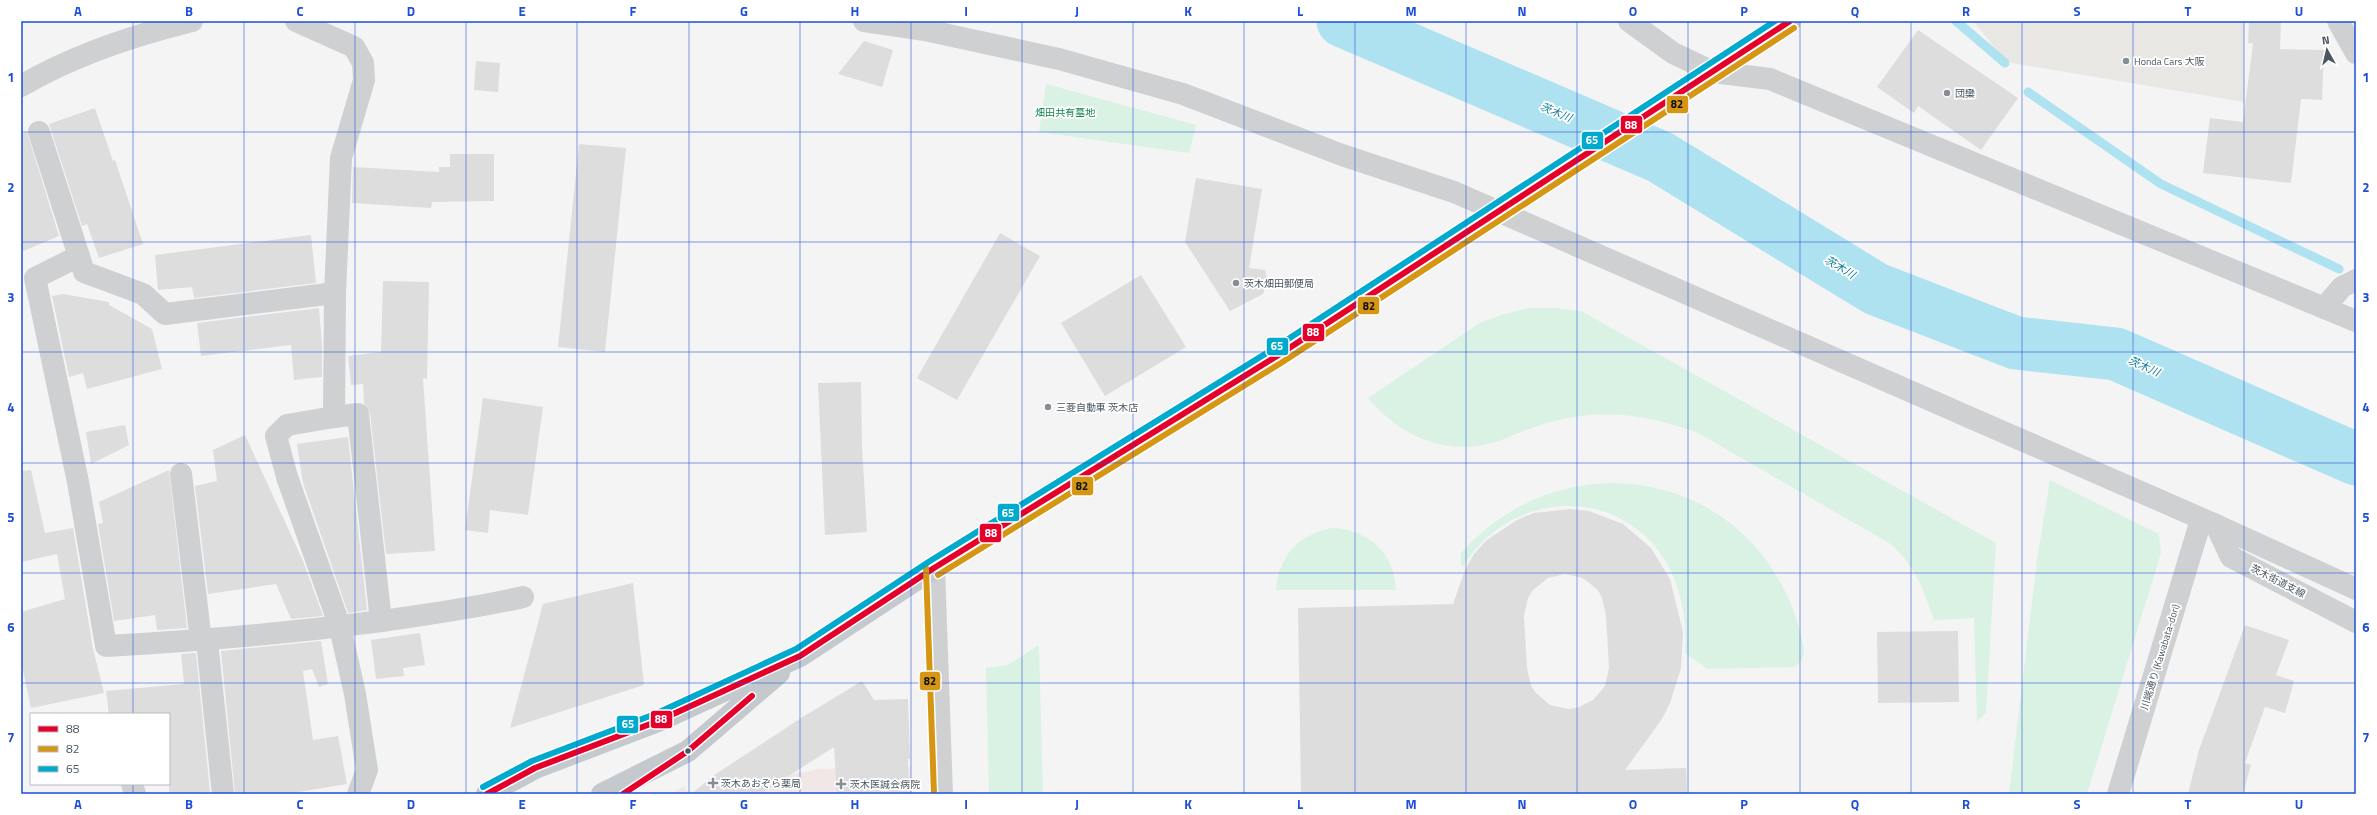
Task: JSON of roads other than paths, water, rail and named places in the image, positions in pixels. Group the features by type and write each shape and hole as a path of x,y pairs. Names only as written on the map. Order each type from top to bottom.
{"highway":[{"path":"624,794 688,751 800,656 934,568 1277,356 1790,21"},
{"path":"487,794 535,768 658,721 800,656"},
{"path":"602,794 688,751"}],"street":[{"path":"21,86 45,72 88,55 153,31 192,21"},
{"path":"296,21 354,47 363,63 364,80 341,158 335,293 334,417"},
{"path":"864,21 925,30 1059,59 1183,94 1342,155 1454,192 1499,211 1544,233 2208,522 2356,589"},
{"path":"1629,21 1673,54 1713,72 1770,79 2356,321"},
{"path":"2338,21 2356,53"},
{"path":"39,132 84,272 143,294 165,314 335,293"},
{"path":"79,256 35,278 78,482 106,646 204,641 340,626 473,609 523,597"},
{"path":"2324,308 2342,287 2356,280"},
{"path":"358,794 367,770 355,694 340,626 287,477 276,436 287,425 358,414 381,621"},
{"path":"181,474 223,794"},
{"name":"茨木街道支線","path":"2208,522 2231,557 2356,622"},
{"name":"川端通り (Kawabata-dori)","path":"2118,794 2208,522"},
{"path":"934,568 942,794"}],"waterway":[{"name":"茨木川","path":"1343,21 1660,157 1876,289 2016,343 2116,354 2356,459"},
{"path":"1956,21 2005,63"},
{"path":"2028,92 2161,184 2339,269"}],"place":[{"name":"Honda Cars 大阪","path":"2126,61"},
{"name":"団欒","path":"1947,93"},
{"name":"茨木畑田郵便局","path":"1236,283"},
{"name":"三菱自動車 茨木店","path":"1048,407"},
{"name":"茨木あおぞら薬局","path":"713,783"},
{"name":"茨木医誠会病院","path":"841,784"}],"park label":[{"name":"畑田共有墓地","path":"1065,112"}]}
